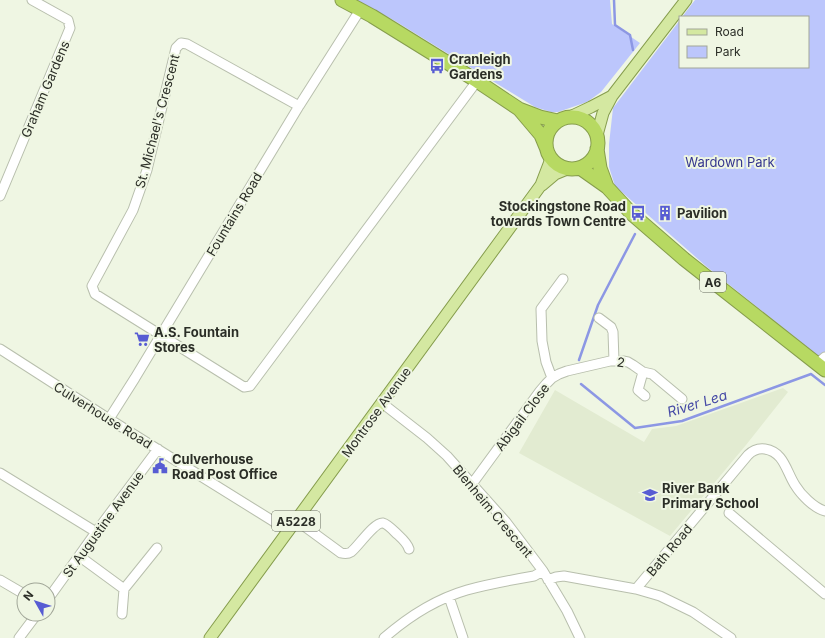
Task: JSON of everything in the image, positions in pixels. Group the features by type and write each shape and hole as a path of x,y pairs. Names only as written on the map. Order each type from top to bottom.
{"highway":[{"path":"342,0 477,81 519,109 540,117 564,119 579,118 587,122 597,135 598,142 594,157 588,164 580,168 567,169 561,167 551,159 541,134 519,109"},
{"path":"546,146 548,132 552,126 564,119"},
{"name":"A6","path":"597,149 600,168 607,188"},
{"name":"A6","path":"580,168 607,188 632,214 684,259 822,363"}],"main road":[{"path":"597,135 603,113 612,96 686,0"},
{"path":"564,119 612,96"},
{"name":"Montrose Avenue","path":"210,638 541,185 551,159"},
{"name":"Montrose Avenue","path":"541,185 555,174 567,169"}],"street":[{"name":"Graham Gardens","path":"0,196 70,28 68,20 32,0"},
{"name":"Fountains Road","path":"109,419 299,106 360,10"},
{"name":"St. Michael's Crescent","path":"160,336 95,294 92,286 133,210 147,170 176,48 181,43 188,44 299,106"},
{"path":"160,336 244,387 250,386 477,81"},
{"name":"Abigail Close","path":"472,484 540,391 552,378 546,362 542,341 541,309 563,280"},
{"path":"599,318 611,327 614,332 614,360"},
{"name":"Culverhouse Road","path":"0,349 289,531"},
{"name":"2","path":"552,378 567,371 614,360 623,361 632,359 643,372 652,374 682,399"},
{"path":"643,372 638,390 645,396"},
{"name":"Blenheim Crescent","path":"382,403 427,438 447,456 506,522 546,576 567,611 580,638"},
{"name":"St Augustine Avenue","path":"56,588 158,449"},
{"name":"Bath Road","path":"636,589 753,450 771,450 781,458 795,486 808,500 825,511"},
{"path":"0,473 96,532"},
{"path":"729,514 825,594"},
{"path":"296,520 342,553 346,554 350,552 379,523 384,523 388,526 403,539 408,545 409,549"},
{"path":"122,614 124,589 157,548"},
{"path":"79,556 124,589"},
{"path":"384,638 415,614 466,590 534,576 564,576 636,589 660,596 693,612 732,638"},
{"path":"0,580 16,589"},
{"path":"449,597 463,638"},
{"path":"19,638 31,622"}],"shaded area":[{"name":"River Bank Primary School","path":"783,388 788,392 670,536 519,453 555,390 644,442 652,429 676,426"}],"green space":[{"path":"357,0 610,0 612,24 640,43 601,92 587,102 558,112 551,112 535,107 395,21"},
{"name":"Wardown Park","path":"695,0 825,0 825,361 707,267 615,186 609,167 609,144 613,108 679,21 679,68 809,68 809,16 683,16"}],"waterway":[{"name":"River Lea","path":"614,0 615,25 630,35 633,50"},
{"name":"River Lea","path":"579,360 598,305 635,234"},
{"name":"River Lea","path":"581,384 635,428 682,421 811,374 825,385"}],"place":[{"name":"Cranleigh Gardens","path":"437,66"},
{"name":"Stockingstone Road towards Town Centre","path":"638,213"},
{"name":"Pavilion","path":"665,213"},
{"name":"A.S. Fountain Stores","path":"142,339"},
{"name":"Culverhouse Road Post Office","path":"160,466"},
{"name":"River Bank Primary School","path":"650,495"}]}
